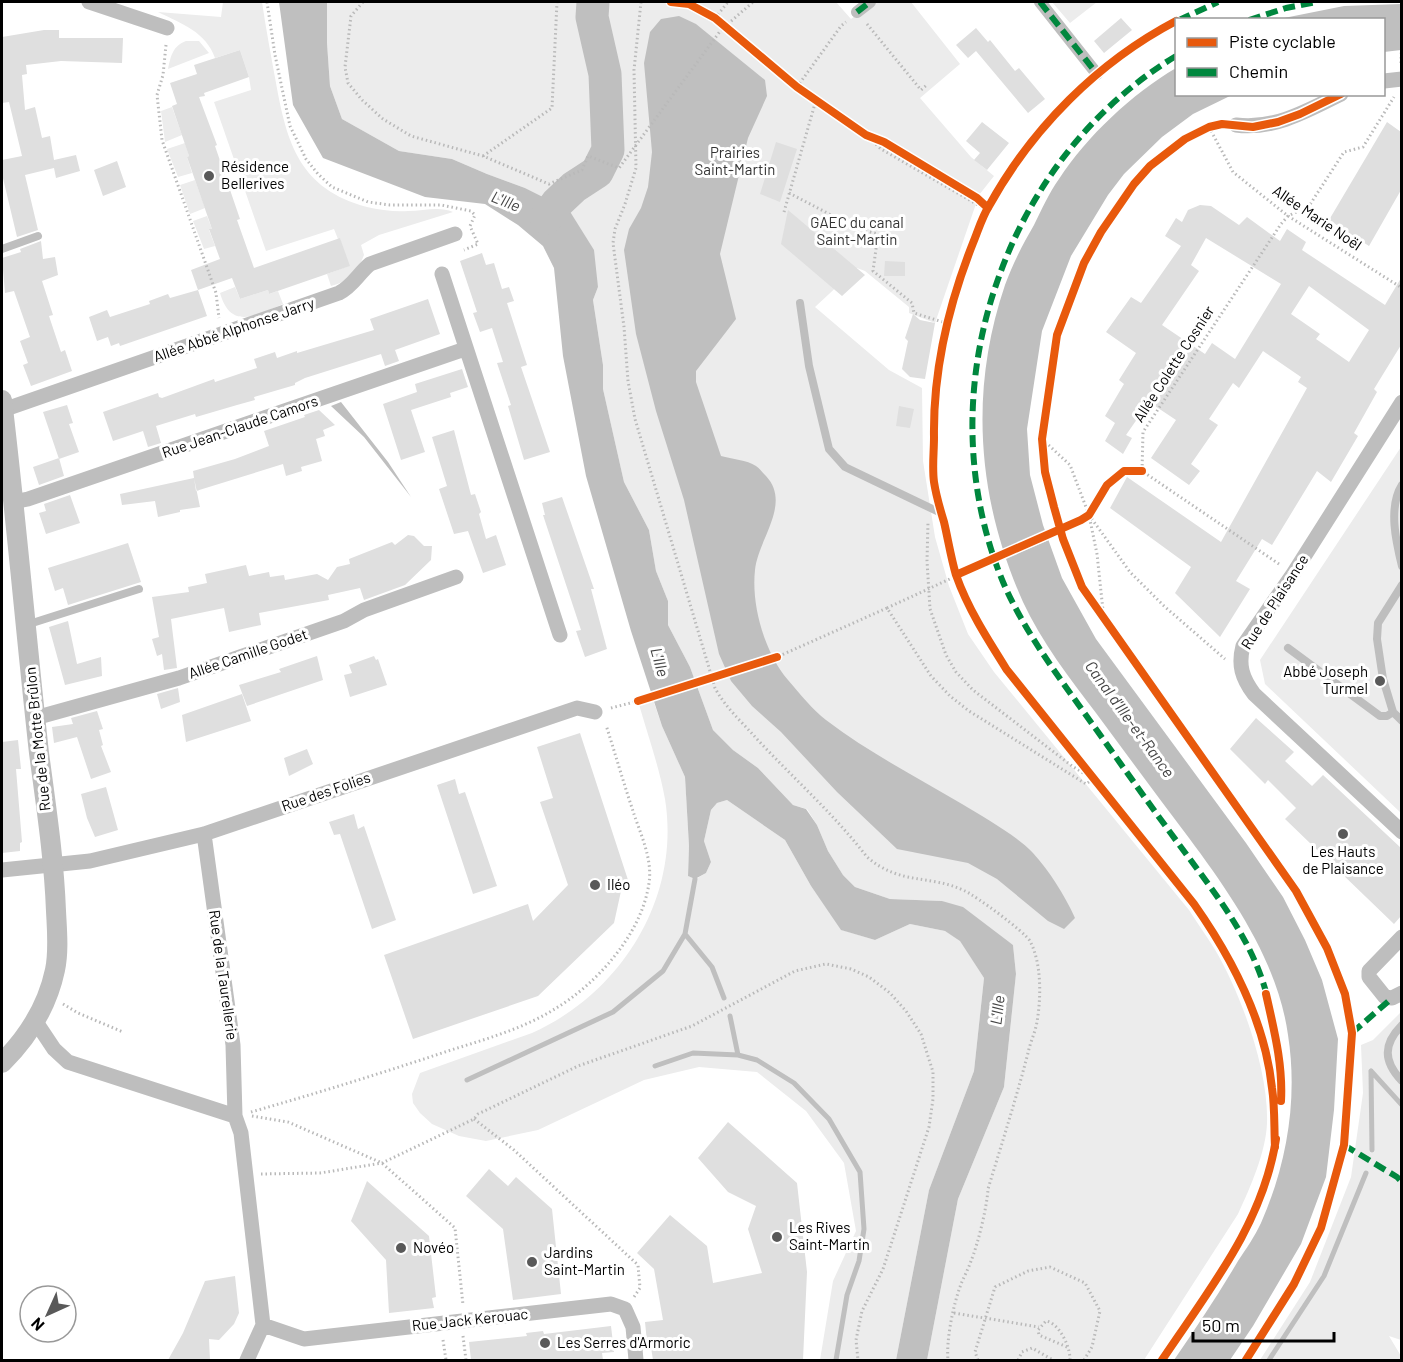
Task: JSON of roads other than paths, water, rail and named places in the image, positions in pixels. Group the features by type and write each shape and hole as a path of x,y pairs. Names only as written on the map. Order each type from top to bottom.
{"street":[{"path":"89,2 167,28"},
{"path":"857,12 870,2"},
{"path":"1040,2 1097,74"},
{"path":"1385,81 1401,79"},
{"path":"1236,125 1253,127 1278,122 1337,96"},
{"name":"Allée Abbé Alphonse Jarry","path":"2,410 339,293 351,287 361,271 370,264 455,234"},
{"path":"441,274 560,635"},
{"name":"Rue Jean-Claude Camors","path":"14,502 39,496 465,349"},
{"name":"Rue de Plaisance","path":"1401,402 1293,574 1243,646 1240,660 1246,683 1254,694 1401,832"},
{"name":"Rue de la Motte Brûlon","path":"2,410 6,482 14,502 35,718 54,866 57,951 55,970 48,994 36,1022 19,1046 2,1063"},
{"name":"Allée Camille Godet","path":"35,718 180,678 344,621 364,610 456,576"},
{"name":"Rue des Folies","path":"2,870 54,866 102,858 204,834 576,708 595,712"},
{"name":"Rue de la Taurellerie","path":"204,834 233,1045 235,1116 241,1133 263,1325"},
{"path":"1401,937 1369,971 1369,977 1385,997 1392,998 1401,993"},
{"path":"36,1022 54,1049 68,1062 235,1116"},
{"name":"Rue Jack Kerouac","path":"263,1325 304,1339 611,1304 625,1309 633,1327 636,1360"},
{"path":"247,1360 263,1325"}],"lane":[{"path":"2,249 39,236"},
{"path":"800,303 809,366 830,449 845,467 941,513"},
{"path":"1401,484 1396,493 1395,520 1396,544 1401,566"},
{"path":"1401,585 1378,623 1377,639 1383,679 1393,712 1401,721"},
{"path":"26,625 139,589"},
{"path":"1288,648 1380,716 1393,712"},
{"path":"1401,1025 1392,1035 1387,1051 1390,1063 1401,1081"}],"water":[{"name":"L'Ille","path":"279,2 327,2 330,86 342,119 399,151 452,159 545,198 574,187 564,202 594,250 598,287 593,300 603,365 603,389 624,482 649,530 656,571 668,601 668,625 690,667 713,730 733,750 758,768 793,805 806,809 843,875 855,887 890,899 942,901 963,907 1013,945 1016,974 1004,1087 958,1199 927,1360 896,1360 929,1190 974,1071 984,978 960,941 945,931 910,924 875,940 841,930 811,886 785,840 727,800 717,803 711,810 704,841 711,862 706,873 695,879 688,876 689,846 685,777 662,726 631,631 586,476 563,356 554,268 543,246 518,225 485,204 425,197 323,158 293,105"},
{"path":"1401,4 1401,50 1385,52 1385,18 1284,18 1344,6"},
{"path":"679,16 696,24 765,80 767,96 748,138 720,254 736,319 696,371 696,382 721,456 756,466 773,487 776,498 775,510 757,558 754,584 758,614 766,643 788,680 811,707 826,720 875,754 999,827 1033,853 1056,884 1075,918 1064,929 1048,921 997,879 968,863 897,849 837,792 781,732 752,706 731,681 719,654 684,500 656,411 636,334 624,250 629,229 641,208 648,187 652,152 644,63 650,32 661,19"},
{"name":"Canal d'Ille-et-Rance","path":"1175,69 1175,96 1230,96 1193,114 1162,137 1124,174 1108,195 1071,256 1042,331 1027,429 1030,475 1043,525 1062,578 1096,639 1283,897 1322,980 1338,1039 1334,1110 1326,1177 1301,1244 1253,1326 1230,1360 1174,1360 1256,1233 1278,1178 1288,1131 1292,1083 1291,1059 1283,1008 1264,956 1237,907 1205,860 1066,673 1030,617 1008,563 996,524 983,445 986,365 994,325 1011,269 1052,190 1070,163 1112,117 1159,78"},
{"path":"341,402 388,462 411,497 364,437 331,406"}],"waterway":[{"path":"546,218 557,203 574,187 597,172 608,150 605,74 592,17 593,2"},
{"path":"467,1080 613,1012 663,971 685,934 695,879"},
{"path":"685,934 712,967 724,998"},
{"path":"730,1016 738,1055 757,1060 794,1083 829,1119 860,1172 864,1229 859,1261 847,1295 836,1360"},
{"path":"655,1066 693,1053 738,1055"},
{"path":"1371,1071 1372,1150"},
{"path":"1371,1071 1402,1105"},
{"path":"1269,1360 1324,1276 1366,1173"}],"place":[{"name":"Résidence Bellerives","path":"209,176"},
{"name":"Abbé Joseph Turmel","path":"1380,681"},
{"name":"Les Hauts de Plaisance","path":"1343,834"},
{"name":"Iléo","path":"595,885"},
{"name":"Les Rives Saint-Martin","path":"777,1237"},
{"name":"Novéo","path":"401,1248"},
{"name":"Jardins Saint-Martin","path":"532,1262"},
{"name":"Les Serres d'Armoric","path":"545,1343"}],"park label":[{"name":"Prairies Saint-Martin","path":"735,162"},
{"name":"GAEC du canal Saint-Martin","path":"857,232"}]}
